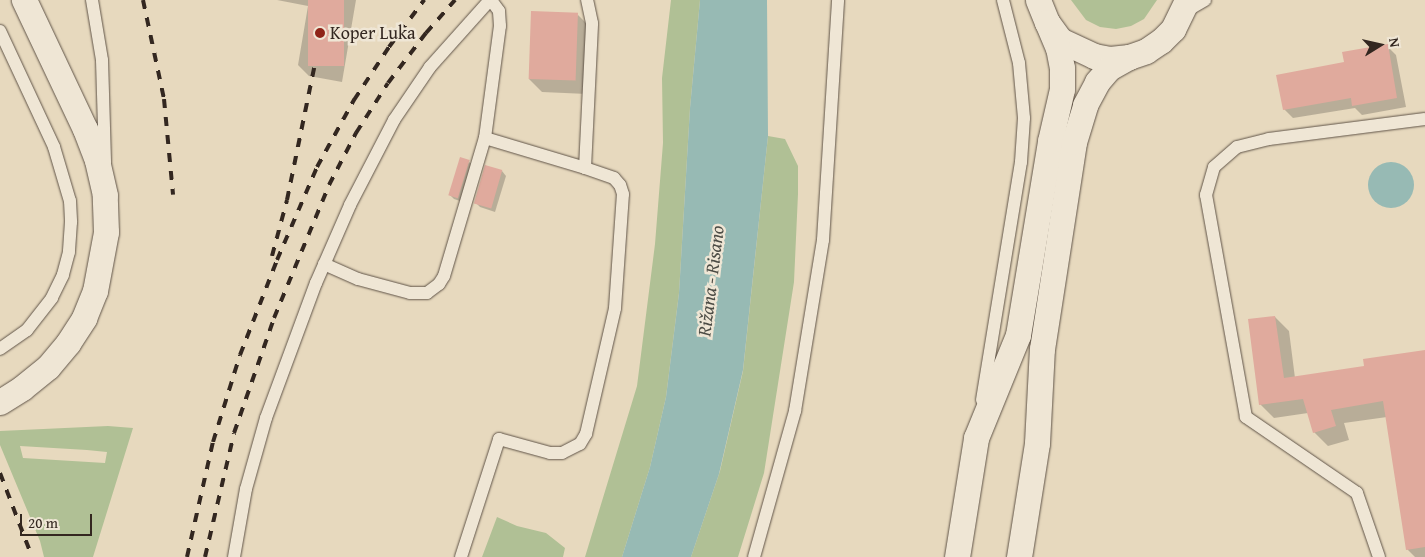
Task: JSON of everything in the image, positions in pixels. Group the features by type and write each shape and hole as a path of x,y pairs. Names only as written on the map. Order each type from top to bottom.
{"street":[{"path":"0,402 22,388 48,367 68,343 84,318 95,291 103,260 106,232 105,195 97,160 85,129 24,0"},
{"path":"1019,557 1038,443 1042,348 1074,142 1084,105 1097,82 1109,68 1161,42 1173,29 1185,7"},
{"path":"957,557 976,438 1018,335 1050,141 1062,89 1058,48 1042,11"},
{"path":"1042,11 1060,40 1076,50 1110,59 1129,57"}],"lane":[{"path":"92,0 102,60 105,195"},
{"path":"234,557 246,489 266,418 324,264 350,205 394,120 430,67 490,0 499,11 500,26 485,138 444,276 434,289 418,294 358,279 324,264"},
{"path":"585,168 592,23 587,0"},
{"path":"754,557 795,411 823,240 838,0"},
{"path":"976,438 1021,162 1023,127 1019,63 1003,0"},
{"path":"1185,7 1205,0"},
{"path":"0,31 54,147 70,201 71,222 69,252 63,275 52,298 27,330 0,349"},
{"path":"1379,557 1357,493 1246,417 1206,196 1214,167 1237,147 1269,139 1425,119"},
{"path":"461,557 499,439 550,453 562,453 580,444 586,434 615,308 624,203 620,185 614,178 485,138"}],"green space":[{"path":"671,0 700,0 690,108 679,293 666,397 650,467 622,557 585,557 637,386 655,244 663,143 662,78"},
{"path":"1071,0 1157,0 1144,19 1131,26 1116,29 1100,27 1086,20"},
{"path":"768,136 785,139 798,166 798,194 794,282 764,473 738,557 691,557 720,471 743,371"},
{"path":"108,426 133,428 93,557 44,557 40,541 0,445 0,431","holes":["20,446 107,452 105,463 23,458"]},
{"path":"497,517 517,526 546,533 565,548 563,557 482,557"}],"water":[{"name":"Rižana - Risano","path":"700,0 767,0 768,136 743,370 719,474 691,557 622,557 650,467 666,397 679,293 690,108"},
{"path":"1391,162 1404,166 1410,172 1414,185 1410,198 1404,204 1391,208 1378,204 1372,198 1368,185 1372,172 1378,166"}],"building":[{"name":"Koper Luka","path":"308,0 344,0 344,66 308,66"},
{"path":"531,11 578,13 576,81 529,79"},
{"path":"1388,44 1397,98 1352,106 1351,98 1283,110 1276,75 1344,62 1342,52"},
{"path":"460,157 470,160 458,198 448,195"},
{"path":"485,165 502,170 491,208 474,203"},
{"path":"1275,316 1284,378 1364,366 1363,359 1425,350 1425,547 1406,550 1383,401 1331,410 1336,426 1313,433 1303,399 1259,405 1248,319"}],"railway":[{"path":"143,0 164,99 173,195"},
{"path":"187,557 213,442 240,355 277,260 317,167 354,100 389,47 424,0"},
{"path":"205,557 234,433 274,318 329,185 356,133 388,83 426,33 455,0"},
{"path":"272,256 287,200 314,68"},
{"path":"0,473 32,557"}],"place":[{"name":"Koper Luka","path":"320,33"}]}
